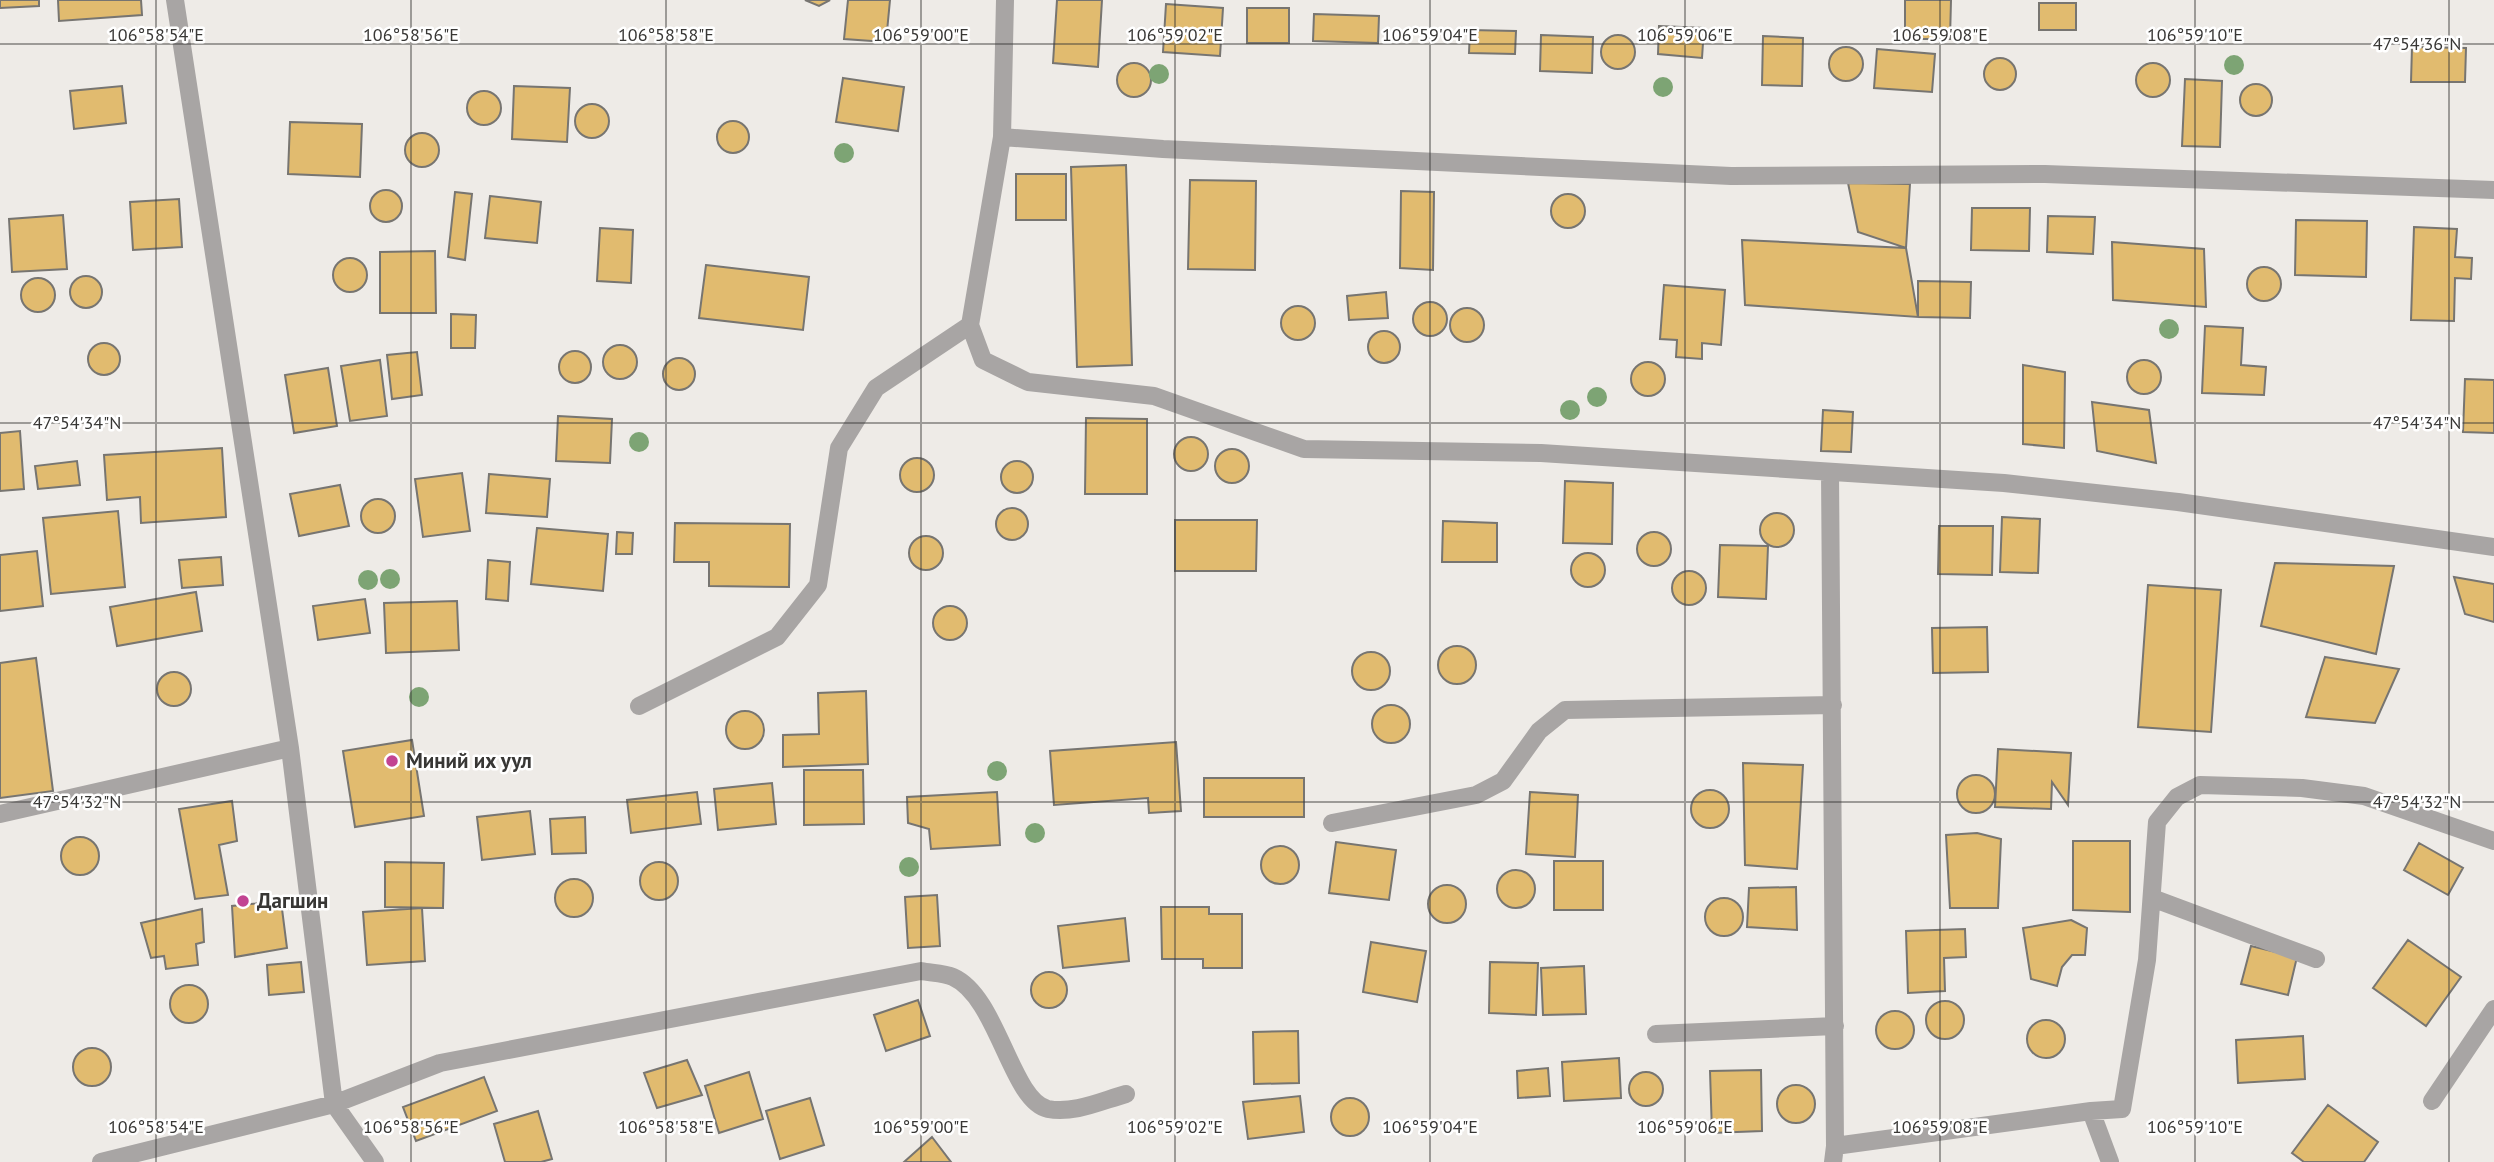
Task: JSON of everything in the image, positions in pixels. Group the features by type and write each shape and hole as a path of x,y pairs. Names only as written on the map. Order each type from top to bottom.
{"street":[{"path":"175,0 290,748 334,1104 375,1162"},
{"path":"1005,0 1002,137 970,325 983,360 1028,382 1154,396 1304,449 1541,453 2004,483 2164,501 2494,547"},
{"path":"1002,137 1163,149 1731,176 2045,174 2494,190"},
{"path":"639,706 778,637 818,585 839,448 876,388 970,325"},
{"path":"1830,472 1834,1154 2091,1111 2122,1109 2147,960 2157,822 2177,797 2200,785 2302,788 2364,796 2494,841"},
{"path":"1332,823 1476,795 1503,781 1539,731 1565,710 1833,705"},
{"path":"0,814 290,748"},
{"path":"2152,898 2316,959"},
{"path":"101,1162 334,1104 440,1063 921,971 953,976 977,995 1028,1096 1045,1109 1070,1111 1126,1094"},
{"path":"2432,1101 2494,1009"},
{"path":"1656,1034 1835,1026"},
{"path":"2091,1111 2110,1162"}],"building":[{"path":"0,0 39,0 39,6 0,8"},
{"path":"58,0 141,0 142,15 59,21"},
{"path":"805,0 830,0 819,6"},
{"path":"848,0 890,0 886,42 844,39"},
{"path":"1057,0 1102,0 1098,67 1053,63"},
{"path":"1905,0 1951,0 1950,39 1905,39"},
{"path":"2039,3 2076,3 2076,30 2039,30"},
{"path":"1166,4 1223,8 1220,56 1163,52"},
{"path":"1247,8 1289,8 1289,43 1247,43"},
{"path":"1314,14 1379,16 1378,43 1313,41"},
{"path":"1659,26 1704,28 1702,58 1658,54"},
{"path":"1470,30 1516,31 1515,54 1469,53"},
{"path":"1541,35 1593,37 1592,73 1540,71"},
{"path":"1618,35 1630,40 1635,52 1630,64 1618,69 1606,64 1601,52 1606,40"},
{"path":"1763,36 1803,38 1802,86 1762,85"},
{"path":"1846,47 1858,52 1863,64 1858,76 1846,81 1834,76 1829,64 1834,52"},
{"path":"2412,47 2466,48 2465,82 2411,82"},
{"path":"1877,49 1935,54 1932,92 1874,88"},
{"path":"2000,58 2012,62 2016,74 2012,86 2000,90 1988,86 1984,74 1988,62"},
{"path":"1134,63 1146,68 1151,80 1146,92 1134,97 1122,92 1117,80 1122,68"},
{"path":"2153,63 2165,68 2170,80 2165,92 2153,97 2141,92 2136,80 2141,68"},
{"path":"843,78 904,87 898,131 836,122"},
{"path":"2185,79 2222,81 2220,147 2182,146"},
{"path":"2256,84 2268,88 2272,100 2268,112 2256,116 2244,112 2240,100 2244,88"},
{"path":"122,86 126,123 74,129 70,91"},
{"path":"514,86 570,88 567,142 512,139"},
{"path":"484,91 496,96 501,108 496,120 484,125 472,120 467,108 472,96"},
{"path":"592,104 604,109 609,121 604,133 592,138 580,133 575,121 580,109"},
{"path":"733,121 745,125 749,137 745,149 733,153 721,149 717,137 721,125"},
{"path":"290,122 362,124 360,177 288,174"},
{"path":"422,133 434,138 439,150 434,162 422,167 410,162 405,150 410,138"},
{"path":"1126,165 1132,365 1077,367 1071,167"},
{"path":"1016,174 1066,174 1066,220 1016,220"},
{"path":"1190,180 1256,181 1255,270 1188,269"},
{"path":"1848,183 1910,184 1906,248 1858,232"},
{"path":"386,190 398,194 402,206 398,218 386,222 374,218 370,206 374,194"},
{"path":"1401,191 1434,192 1433,270 1400,268"},
{"path":"455,192 472,194 465,260 448,257"},
{"path":"1568,194 1580,199 1585,211 1580,223 1568,228 1556,223 1551,211 1556,199"},
{"path":"490,196 541,202 537,243 485,238"},
{"path":"179,199 182,247 133,250 130,202"},
{"path":"1972,208 2030,208 2029,251 1971,250"},
{"path":"63,215 67,269 12,272 9,219"},
{"path":"2048,216 2095,217 2093,254 2047,252"},
{"path":"2296,220 2367,221 2366,277 2295,275"},
{"path":"2414,227 2457,229 2455,257 2472,258 2471,279 2455,278 2454,321 2411,320"},
{"path":"600,228 633,230 631,283 597,281"},
{"path":"1742,240 1906,248 1918,317 1745,305"},
{"path":"2112,242 2204,249 2206,307 2113,300"},
{"path":"435,251 436,313 380,313 380,252"},
{"path":"350,258 362,263 367,275 362,287 350,292 338,287 333,275 338,263"},
{"path":"706,265 809,277 803,330 699,318"},
{"path":"2264,267 2276,272 2281,284 2276,296 2264,301 2252,296 2247,284 2252,272"},
{"path":"86,276 98,280 102,292 98,304 86,308 74,304 70,292 74,280"},
{"path":"38,278 50,283 55,295 50,307 38,312 26,307 21,295 26,283"},
{"path":"1918,281 1971,282 1970,318 1918,317"},
{"path":"1664,285 1725,290 1721,345 1702,343 1702,359 1676,357 1677,340 1660,339"},
{"path":"1386,292 1388,318 1349,320 1347,296"},
{"path":"1430,302 1442,307 1447,319 1442,331 1430,336 1418,331 1413,319 1418,307"},
{"path":"1298,306 1310,311 1315,323 1310,335 1298,340 1286,335 1281,323 1286,311"},
{"path":"1467,308 1479,313 1484,325 1479,337 1467,342 1455,337 1450,325 1455,313"},
{"path":"451,314 476,315 475,348 451,348"},
{"path":"2205,326 2243,328 2241,365 2266,367 2264,395 2202,393"},
{"path":"1384,331 1396,335 1400,347 1396,359 1384,363 1372,359 1368,347 1372,335"},
{"path":"104,343 116,347 120,359 116,371 104,375 92,371 88,359 92,347"},
{"path":"620,345 632,350 637,362 632,374 620,379 608,374 603,362 608,350"},
{"path":"575,351 587,355 591,367 587,379 575,383 563,379 559,367 563,355"},
{"path":"417,352 422,395 392,399 387,355"},
{"path":"679,358 691,362 695,374 691,386 679,390 667,386 663,374 667,362"},
{"path":"380,360 387,416 350,421 341,366"},
{"path":"2144,360 2156,365 2161,377 2156,389 2144,394 2132,389 2127,377 2132,365"},
{"path":"1648,362 1660,367 1665,379 1660,391 1648,396 1636,391 1631,379 1636,367"},
{"path":"2023,365 2065,372 2064,448 2023,444"},
{"path":"328,368 337,426 294,433 285,375"},
{"path":"2465,379 2494,380 2494,433 2463,432"},
{"path":"2092,402 2149,410 2156,463 2097,451"},
{"path":"1823,410 1853,412 1851,452 1821,451"},
{"path":"558,416 612,419 610,463 556,461"},
{"path":"1086,418 1147,419 1147,494 1085,494"},
{"path":"20,431 24,489 0,491 0,433"},
{"path":"1191,437 1203,442 1208,454 1203,466 1191,471 1179,466 1174,454 1179,442"},
{"path":"222,448 226,517 141,523 140,497 107,500 104,455"},
{"path":"1232,449 1244,454 1249,466 1244,478 1232,483 1220,478 1215,466 1220,454"},
{"path":"917,458 929,463 934,475 929,487 917,492 905,487 900,475 905,463"},
{"path":"77,461 80,485 38,489 35,466"},
{"path":"1017,461 1029,465 1033,477 1029,489 1017,493 1005,489 1001,477 1005,465"},
{"path":"462,473 470,531 423,537 415,479"},
{"path":"489,474 550,479 547,517 486,513"},
{"path":"1565,481 1613,483 1612,544 1563,543"},
{"path":"340,485 349,526 299,536 290,494"},
{"path":"378,499 390,504 395,516 390,528 378,533 366,528 361,516 366,504"},
{"path":"1012,508 1024,512 1028,524 1024,536 1012,540 1000,536 996,524 1000,512"},
{"path":"118,511 125,587 51,594 43,518"},
{"path":"1777,513 1789,518 1794,530 1789,542 1777,547 1765,542 1760,530 1765,518"},
{"path":"2002,517 2040,519 2038,573 2000,572"},
{"path":"1175,520 1257,520 1256,571 1175,571"},
{"path":"1443,521 1497,523 1497,562 1442,562"},
{"path":"675,523 790,524 789,587 709,586 709,562 674,562"},
{"path":"1939,526 1993,526 1992,575 1938,574"},
{"path":"537,528 608,534 603,591 531,584"},
{"path":"617,532 633,533 632,554 616,554"},
{"path":"1654,532 1666,537 1671,549 1666,561 1654,566 1642,561 1637,549 1642,537"},
{"path":"926,536 938,541 943,553 938,565 926,570 914,565 909,553 914,541"},
{"path":"1720,545 1768,546 1766,599 1718,597"},
{"path":"37,551 43,606 0,611 0,555"},
{"path":"1588,553 1600,558 1605,570 1600,582 1588,587 1576,582 1571,570 1576,558"},
{"path":"221,557 223,585 182,588 179,560"},
{"path":"488,560 510,562 508,601 486,599"},
{"path":"2275,563 2394,566 2376,654 2261,626"},
{"path":"1689,571 1701,576 1706,588 1701,600 1689,605 1677,600 1672,588 1677,576"},
{"path":"2454,577 2494,584 2494,622 2465,614"},
{"path":"2148,585 2221,590 2211,732 2138,727"},
{"path":"196,592 202,631 117,646 110,607"},
{"path":"365,599 370,633 318,640 313,606"},
{"path":"457,601 459,650 386,653 384,603"},
{"path":"950,606 962,611 967,623 962,635 950,640 938,635 933,623 938,611"},
{"path":"1987,627 1988,672 1933,673 1932,628"},
{"path":"1457,646 1470,652 1476,665 1470,678 1457,684 1444,678 1438,665 1444,652"},
{"path":"1371,652 1384,658 1390,671 1384,684 1371,690 1358,684 1352,671 1358,658"},
{"path":"2325,657 2399,669 2375,723 2306,717"},
{"path":"36,658 53,791 0,798 0,663"},
{"path":"174,672 186,677 191,689 186,701 174,706 162,701 157,689 162,677"},
{"path":"866,691 868,764 783,767 783,735 819,734 818,693"},
{"path":"1391,705 1404,711 1410,724 1404,737 1391,743 1378,737 1372,724 1378,711"},
{"path":"745,711 758,717 764,730 758,743 745,749 732,743 726,730 732,717"},
{"path":"412,740 424,816 355,827 343,751"},
{"path":"1176,742 1181,811 1149,813 1148,798 1054,805 1050,751"},
{"path":"1998,749 2071,753 2068,805 2052,782 2051,809 1995,807"},
{"path":"1743,763 1803,765 1797,869 1745,865"},
{"path":"804,770 863,770 864,824 804,825"},
{"path":"1976,775 1989,781 1995,794 1989,807 1976,813 1963,807 1957,794 1963,781"},
{"path":"1204,778 1304,778 1304,817 1204,817"},
{"path":"772,783 776,824 718,830 714,789"},
{"path":"1710,790 1723,796 1729,809 1723,822 1710,828 1697,822 1691,809 1697,796"},
{"path":"697,792 701,824 631,833 627,800"},
{"path":"997,792 1000,845 931,849 929,829 908,823 907,797"},
{"path":"1530,792 1578,795 1575,857 1526,854"},
{"path":"232,801 237,841 219,845 228,895 195,899 179,809"},
{"path":"530,811 535,854 482,860 477,817"},
{"path":"585,817 586,853 552,854 550,819"},
{"path":"1977,833 2001,839 1998,908 1950,908 1946,835"},
{"path":"80,837 93,843 99,856 93,869 80,875 67,869 61,856 67,843"},
{"path":"2073,841 2130,841 2130,912 2073,910"},
{"path":"1336,842 1396,850 1389,900 1329,893"},
{"path":"2419,843 2463,868 2448,895 2404,870"},
{"path":"1280,846 1293,852 1299,865 1293,878 1280,884 1267,878 1261,865 1267,852"},
{"path":"1554,861 1603,861 1603,910 1554,910"},
{"path":"385,862 444,863 443,908 385,907"},
{"path":"659,862 672,868 678,881 672,894 659,900 646,894 640,881 646,868"},
{"path":"1516,870 1529,876 1535,889 1529,902 1516,908 1503,902 1497,889 1503,876"},
{"path":"574,879 587,885 593,898 587,911 574,917 561,911 555,898 561,885"},
{"path":"1447,885 1460,891 1466,904 1460,917 1447,923 1434,917 1428,904 1434,891"},
{"path":"1796,887 1797,930 1747,927 1749,888"},
{"path":"937,895 940,946 908,948 905,897"},
{"path":"1724,898 1737,904 1743,917 1737,930 1724,936 1711,930 1705,917 1711,904"},
{"path":"281,901 287,948 235,957 232,906"},
{"path":"1161,907 1209,907 1209,914 1242,914 1242,968 1203,968 1203,959 1162,959"},
{"path":"422,908 425,961 367,965 363,912"},
{"path":"202,909 204,942 196,944 198,965 166,969 164,956 151,958 141,923"},
{"path":"1125,918 1129,961 1063,968 1058,926"},
{"path":"2071,920 2087,928 2085,955 2072,955 2062,967 2057,986 2031,979 2023,928"},
{"path":"1965,929 1966,957 1944,958 1945,991 1908,993 1906,931"},
{"path":"2408,940 2461,977 2426,1026 2373,988"},
{"path":"1371,942 1426,951 1417,1002 1363,992"},
{"path":"2251,946 2297,957 2288,995 2241,984"},
{"path":"301,962 304,992 269,995 267,965"},
{"path":"1490,962 1538,963 1536,1015 1489,1013"},
{"path":"1584,966 1586,1014 1543,1015 1541,968"},
{"path":"1049,972 1062,977 1067,990 1062,1003 1049,1008 1036,1003 1031,990 1036,977"},
{"path":"189,985 202,991 208,1004 202,1017 189,1023 176,1017 170,1004 176,991"},
{"path":"918,1000 930,1036 886,1051 874,1015"},
{"path":"1945,1001 1958,1007 1964,1020 1958,1033 1945,1039 1932,1033 1926,1020 1932,1007"},
{"path":"1895,1011 1908,1017 1914,1030 1908,1043 1895,1049 1882,1043 1876,1030 1882,1017"},
{"path":"2046,1020 2059,1026 2065,1039 2059,1052 2046,1058 2033,1052 2027,1039 2033,1026"},
{"path":"1298,1031 1299,1083 1254,1084 1253,1032"},
{"path":"2303,1036 2305,1079 2238,1083 2236,1040"},
{"path":"92,1048 105,1054 111,1067 105,1080 92,1086 79,1080 73,1067 79,1054"},
{"path":"1619,1058 1621,1098 1564,1101 1562,1062"},
{"path":"687,1060 702,1095 657,1108 644,1073"},
{"path":"1548,1068 1550,1096 1518,1098 1517,1071"},
{"path":"1761,1070 1762,1131 1712,1133 1710,1071"},
{"path":"749,1072 763,1119 719,1133 705,1086"},
{"path":"1646,1072 1658,1077 1663,1089 1658,1101 1646,1106 1634,1101 1629,1089 1634,1077"},
{"path":"484,1077 497,1111 416,1141 403,1107"},
{"path":"1796,1085 1809,1091 1815,1104 1809,1117 1796,1123 1783,1117 1777,1104 1783,1091"},
{"path":"1300,1096 1304,1132 1248,1139 1243,1102"},
{"path":"810,1098 824,1145 780,1159 766,1111"},
{"path":"1350,1098 1363,1104 1369,1117 1363,1130 1350,1136 1337,1130 1331,1117 1337,1104"},
{"path":"2328,1105 2378,1142 2364,1162 2304,1162 2292,1153"},
{"path":"538,1111 552,1159 541,1162 505,1162 494,1124"},
{"path":"932,1137 951,1162 904,1162"}],"place":[{"name":"Миний их уул","path":"392,761"},
{"name":"Дагшин","path":"243,901"}]}
